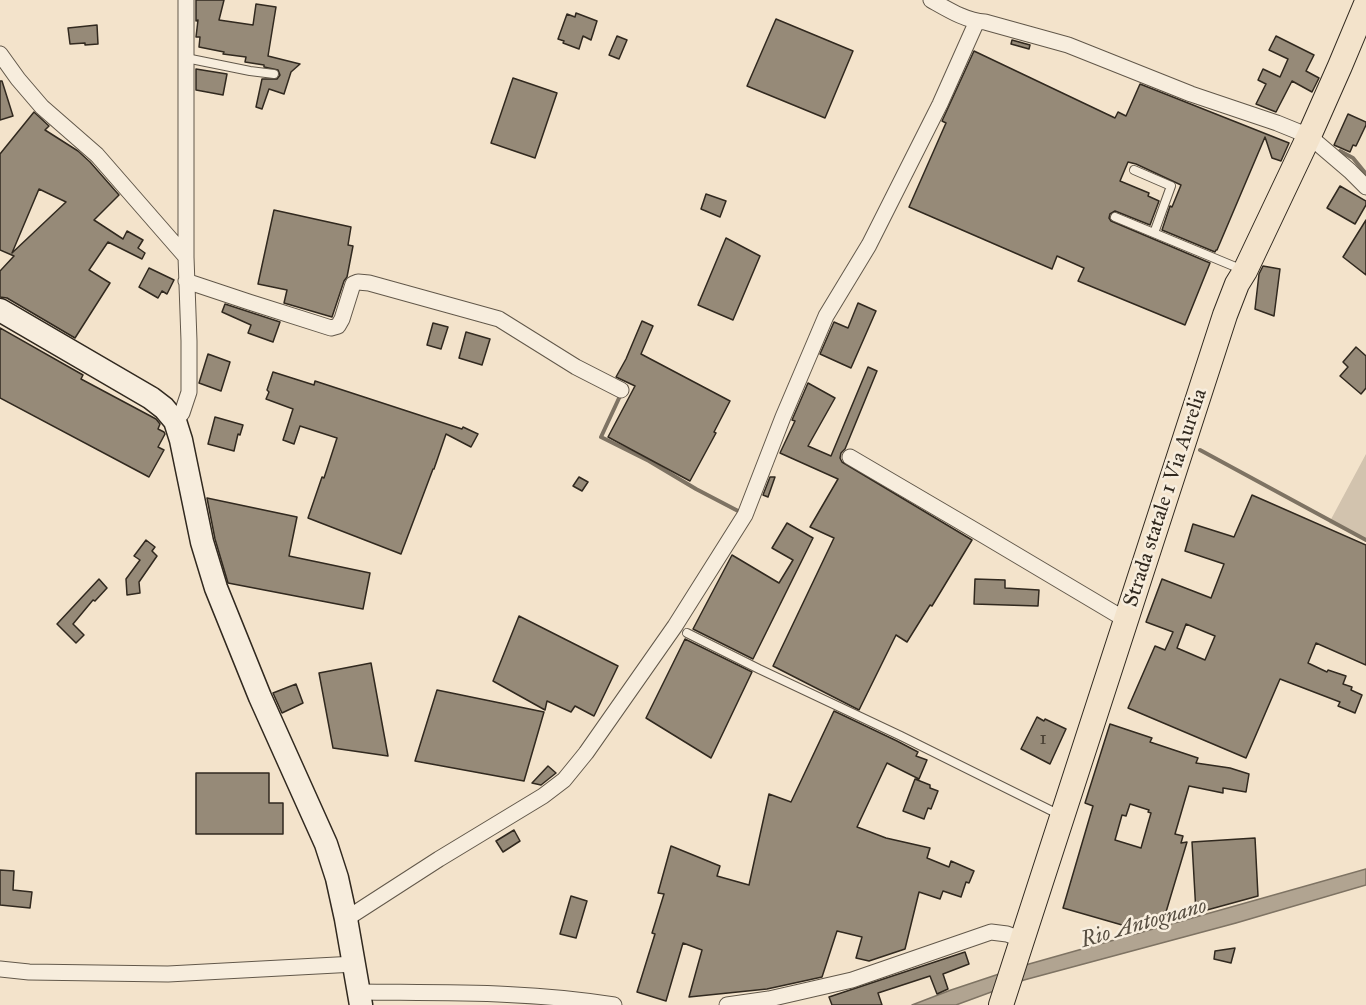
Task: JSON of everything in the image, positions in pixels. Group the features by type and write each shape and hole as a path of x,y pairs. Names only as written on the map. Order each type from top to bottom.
{"main road":[{"name":"Strada statale 1 Via Aurelia","path":"1004,997 1225,315 1237,284 1309,136 1365,11"}],"street":[{"path":"175,421 182,413 189,392 186,281 186,0"},
{"path":"931,0 977,21 996,24 1068,45 1191,94 1309,136 1366,187"},
{"path":"346,919 543,796 564,780 586,753 675,626 745,515 826,316 875,234 940,104 977,21"},
{"path":"0,54 42,107 97,154 186,257"},
{"path":"186,281 331,328 338,326 342,319 353,284 369,283 499,319 576,367 621,390"},
{"path":"0,310 151,398 175,421 202,542 213,579 260,697 326,844 346,919 361,998 528,995 579,999 614,1005"},
{"path":"850,457 1126,620"},
{"path":"727,1005 769,999 852,980 991,932 1007,934 1022,944"},
{"path":"0,969 29,972 168,974 355,964"}],"lane":[{"path":"186,58 274,74"},
{"path":"1134,170 1171,186 1154,233"},
{"path":"1115,217 1245,271"},
{"path":"687,633 1063,817"}],"shaded area":[{"path":"1366,454 1366,540 1329,523"},
{"path":"1366,869 1366,885 1236,923 1024,980 956,1005 912,1005 1029,964"}],"building":[{"path":"196,0 224,0 219,20 253,25 256,4 276,7 268,56 300,64 291,72 284,94 269,89 262,109 256,107 262,79 277,79 280,75 278,70 245,62 246,57 223,54 224,52 199,47 200,37 196,37 198,20 196,21"},
{"path":"576,13 597,21 591,40 583,36 579,49 558,39 567,14 575,17"},
{"path":"776,19 853,51 825,118 747,86"},
{"path":"97,25 98,44 70,44 68,28"},
{"path":"617,36 627,40 619,59 609,55"},
{"path":"1276,36 1314,55 1306,71 1319,78 1312,92 1292,81 1276,112 1256,104 1266,84 1258,80 1263,69 1280,77 1288,59 1269,50"},
{"path":"1012,40 1030,45 1029,49 1011,44"},
{"path":"974,51 1115,118 1118,112 1126,116 1140,84 1289,143 1281,161 1272,158 1265,137 1215,252 1162,230 1170,206 1172,207 1181,185 1128,162 1120,181 1149,193 1148,196 1159,201 1150,225 1115,211 1110,214 1111,221 1210,263 1185,325 1078,281 1084,268 1057,256 1052,269 909,207 946,123 942,121"},
{"path":"196,69 227,74 223,95 196,90"},
{"path":"513,78 557,93 535,158 491,143"},
{"path":"0,81 2,81 13,116 0,120"},
{"path":"34,112 49,126 45,130 78,151 119,195 94,220 123,239 127,231 143,240 138,248 145,253 142,259 108,242 89,270 110,283 75,338 7,298 0,297 0,271 14,256 0,250 0,154","holes":["39,189 66,202 12,253"]},
{"path":"1348,114 1366,122 1356,146 1353,145 1350,152 1334,145"},
{"path":"1340,186 1366,201 1355,224 1327,208"},
{"path":"706,194 726,201 720,217 701,209"},
{"path":"274,210 351,227 348,245 353,246 347,277 332,317 284,303 287,290 258,284"},
{"path":"1366,220 1366,275 1343,257"},
{"path":"726,238 760,256 733,320 698,305"},
{"path":"1263,266 1280,269 1274,316 1255,309 1259,274"},
{"path":"149,268 174,280 167,294 162,291 158,298 139,287"},
{"path":"858,303 876,311 851,368 820,354 834,322 848,328"},
{"path":"225,304 280,322 273,342 248,333 251,325 222,312"},
{"path":"642,321 653,326 641,354 730,401 690,481 608,437 635,386 616,377"},
{"path":"433,323 448,327 441,349 427,345"},
{"path":"0,328 83,375 81,379 156,419 160,424 158,429 165,434 158,447 164,450 149,477 0,398"},
{"path":"466,332 490,339 482,365 459,358"},
{"path":"1356,347 1366,356 1366,388 1361,394 1340,376 1348,367 1343,362"},
{"path":"208,354 230,362 221,391 199,383"},
{"path":"868,367 877,371 845,449 841,453 842,462 972,540 907,642 896,635 859,710 773,666 834,538 810,527 838,479 780,453 795,421 792,420 808,383 835,398 808,446 831,456"},
{"path":"273,372 314,385 315,381 462,429 463,427 478,434 471,447 446,434 401,554 308,518 337,438 300,426 294,444 283,440 293,409 266,399"},
{"path":"215,417 243,425 234,451 208,444"},
{"path":"579,477 588,482 582,491 573,486"},
{"path":"770,477 775,477 768,497 763,495"},
{"path":"1252,495 1366,545 1366,665 1316,643 1308,663 1327,672 1328,670 1346,676 1343,684 1352,687 1351,690 1362,695 1355,713 1338,706 1340,702 1280,679 1246,758 1128,708 1155,646 1165,650 1173,632 1146,622 1162,579 1211,598 1224,564 1185,551 1193,524 1234,537","holes":["1186,624 1215,636 1205,660 1177,648"]},
{"path":"207,498 297,517 289,556 370,573 363,609 228,583 215,539"},
{"path":"787,523 813,538 753,659 693,629 732,555 779,583 793,560 772,548"},
{"path":"146,540 155,547 152,551 157,556 139,582 140,593 127,595 126,579 140,560 134,556"},
{"path":"99,579 107,588 95,601 93,600 73,624 84,635 76,643 57,624"},
{"path":"975,579 1005,580 1005,588 1039,590 1038,606 974,604"},
{"path":"519,616 618,666 594,716 575,706 571,712 547,701 545,710 493,681"},
{"path":"685,639 752,672 711,758 646,718"},
{"path":"371,663 388,756 333,748 319,673"},
{"path":"296,684 303,703 282,713 273,693"},
{"path":"437,690 544,712 524,781 415,761"},
{"path":"834,711 918,752 916,756 927,760 919,779 887,763 857,827 886,838 930,848 927,858 949,867 951,861 974,871 969,883 966,882 961,897 943,891 940,899 919,892 905,949 869,961 856,958 862,937 837,931 822,977 767,989 689,997 702,950 683,943 666,1001 637,992 655,934 652,933 664,894 658,893 671,846 720,866 717,876 749,885 769,794 791,802"},
{"path":"1037,717 1066,729 1050,764 1021,749"},
{"path":"1110,724 1152,738 1150,742 1198,758 1196,763 1230,768 1249,774 1246,792 1223,788 1223,793 1189,786 1175,834 1183,836 1181,843 1187,842 1163,922 1155,920 1152,927 1138,923 1136,929 1063,908 1093,806 1085,803","holes":["1130,804 1149,810 1148,812 1151,813 1141,848 1115,840 1122,815 1126,816"]},
{"path":"548,766 556,773 541,785 532,783"},
{"path":"196,773 269,773 269,803 283,803 283,834 196,834"},
{"path":"915,779 938,791 924,819 903,811"},
{"path":"514,830 520,841 503,852 496,841"},
{"path":"1255,838 1258,896 1196,913 1192,842"},
{"path":"0,870 14,871 13,890 32,892 30,908 0,905"},
{"path":"571,896 587,901 576,938 560,934"},
{"path":"1235,948 1231,963 1214,959 1215,951"},
{"path":"965,952 969,964 943,974 948,989 937,994 930,976 878,993 882,1005 832,1005 829,997"}],"waterway":[{"path":"1340,151 1353,158 1366,174"},
{"path":"620,396 601,437 740,512"},
{"path":"1200,450 1366,540"}],"water label":[{"name":"Rio Antognano","path":"1144,924"}]}
